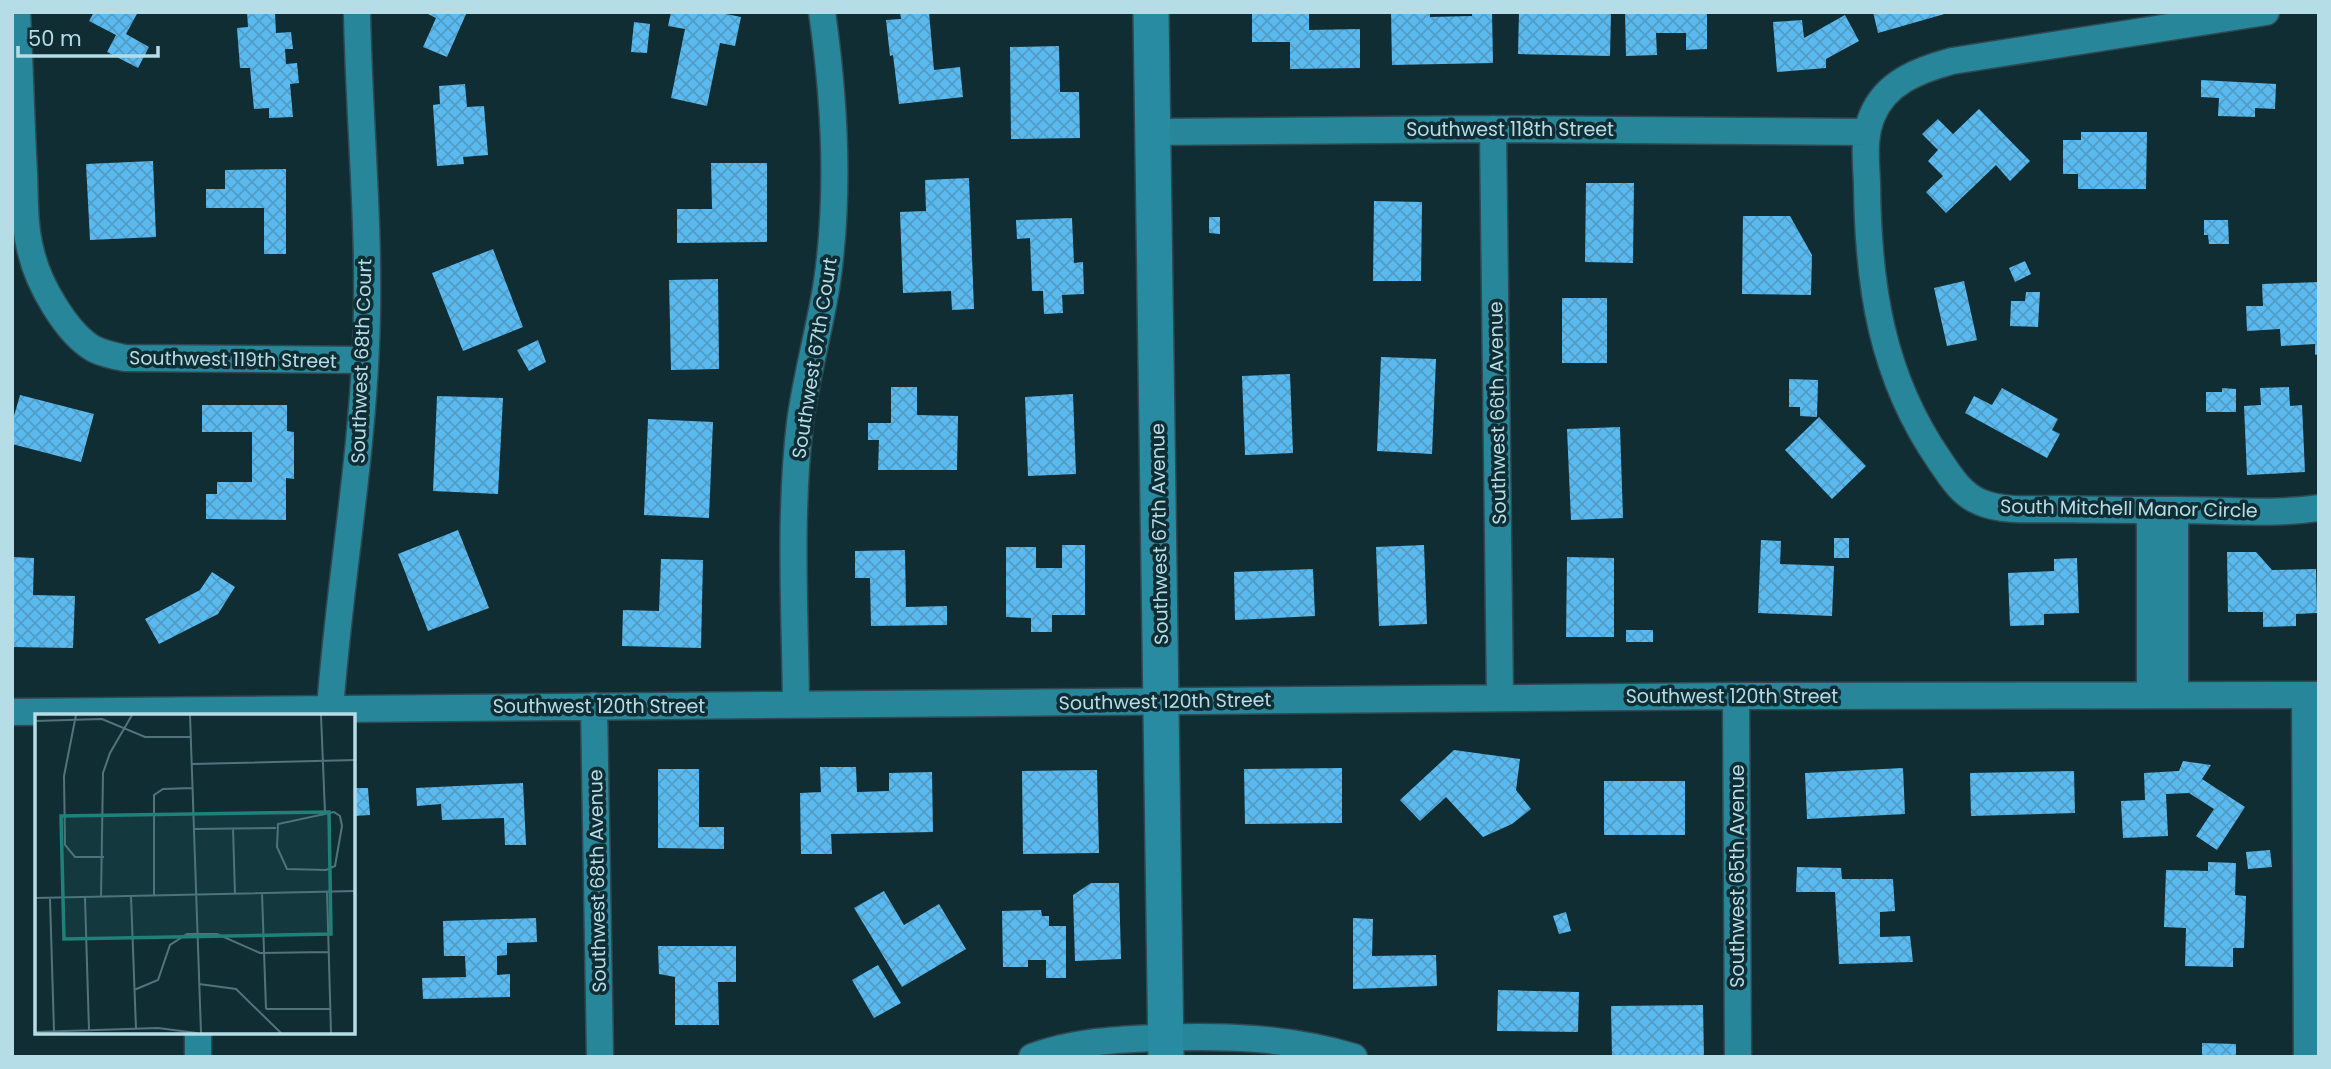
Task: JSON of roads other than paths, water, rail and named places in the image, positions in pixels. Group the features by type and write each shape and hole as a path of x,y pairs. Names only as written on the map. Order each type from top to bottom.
{"main road":[{"name":"Southwest 67th Avenue","path":"1151,12 1166,1047"}],"street":[{"name":"Southwest 119th Street","path":"17,12 24,189 30,251 36,270 69,327 93,349 125,358 365,360"},
{"name":"Southwest 68th Court","path":"330,709 358,465 365,360 367,266 357,12"},
{"name":"Southwest 67th Court","path":"796,704 793,530 798,455 803,402 827,282 835,172 831,77 822,12"},
{"name":"South Mitchell Manor Circle","path":"2266,12 1952,61 1922,69 1903,80 1885,96 1873,113 1866,132 1867,200 1875,303 1892,369 1906,404 1945,469 1962,491 1979,502 2000,507 2163,510 2289,511 2319,508"},
{"name":"Southwest 118th Street","path":"1153,132 1493,129 1866,132"},
{"name":"Southwest 66th Avenue","path":"1493,129 1500,698"},
{"path":"2162,694 2163,510"},
{"name":"Southwest 120th Street","path":"12,712 193,713 594,706 1736,696 2312,695"},
{"path":"2307,1057 2312,695"},
{"name":"Southwest 65th Avenue","path":"1736,696 1738,1057"},
{"name":"Southwest 68th Avenue","path":"594,706 600,1057"},
{"path":"198,1034 198,1057"},
{"path":"1032,1057 1077,1044 1166,1047 1261,1039 1316,1046 1354,1057"}]}
